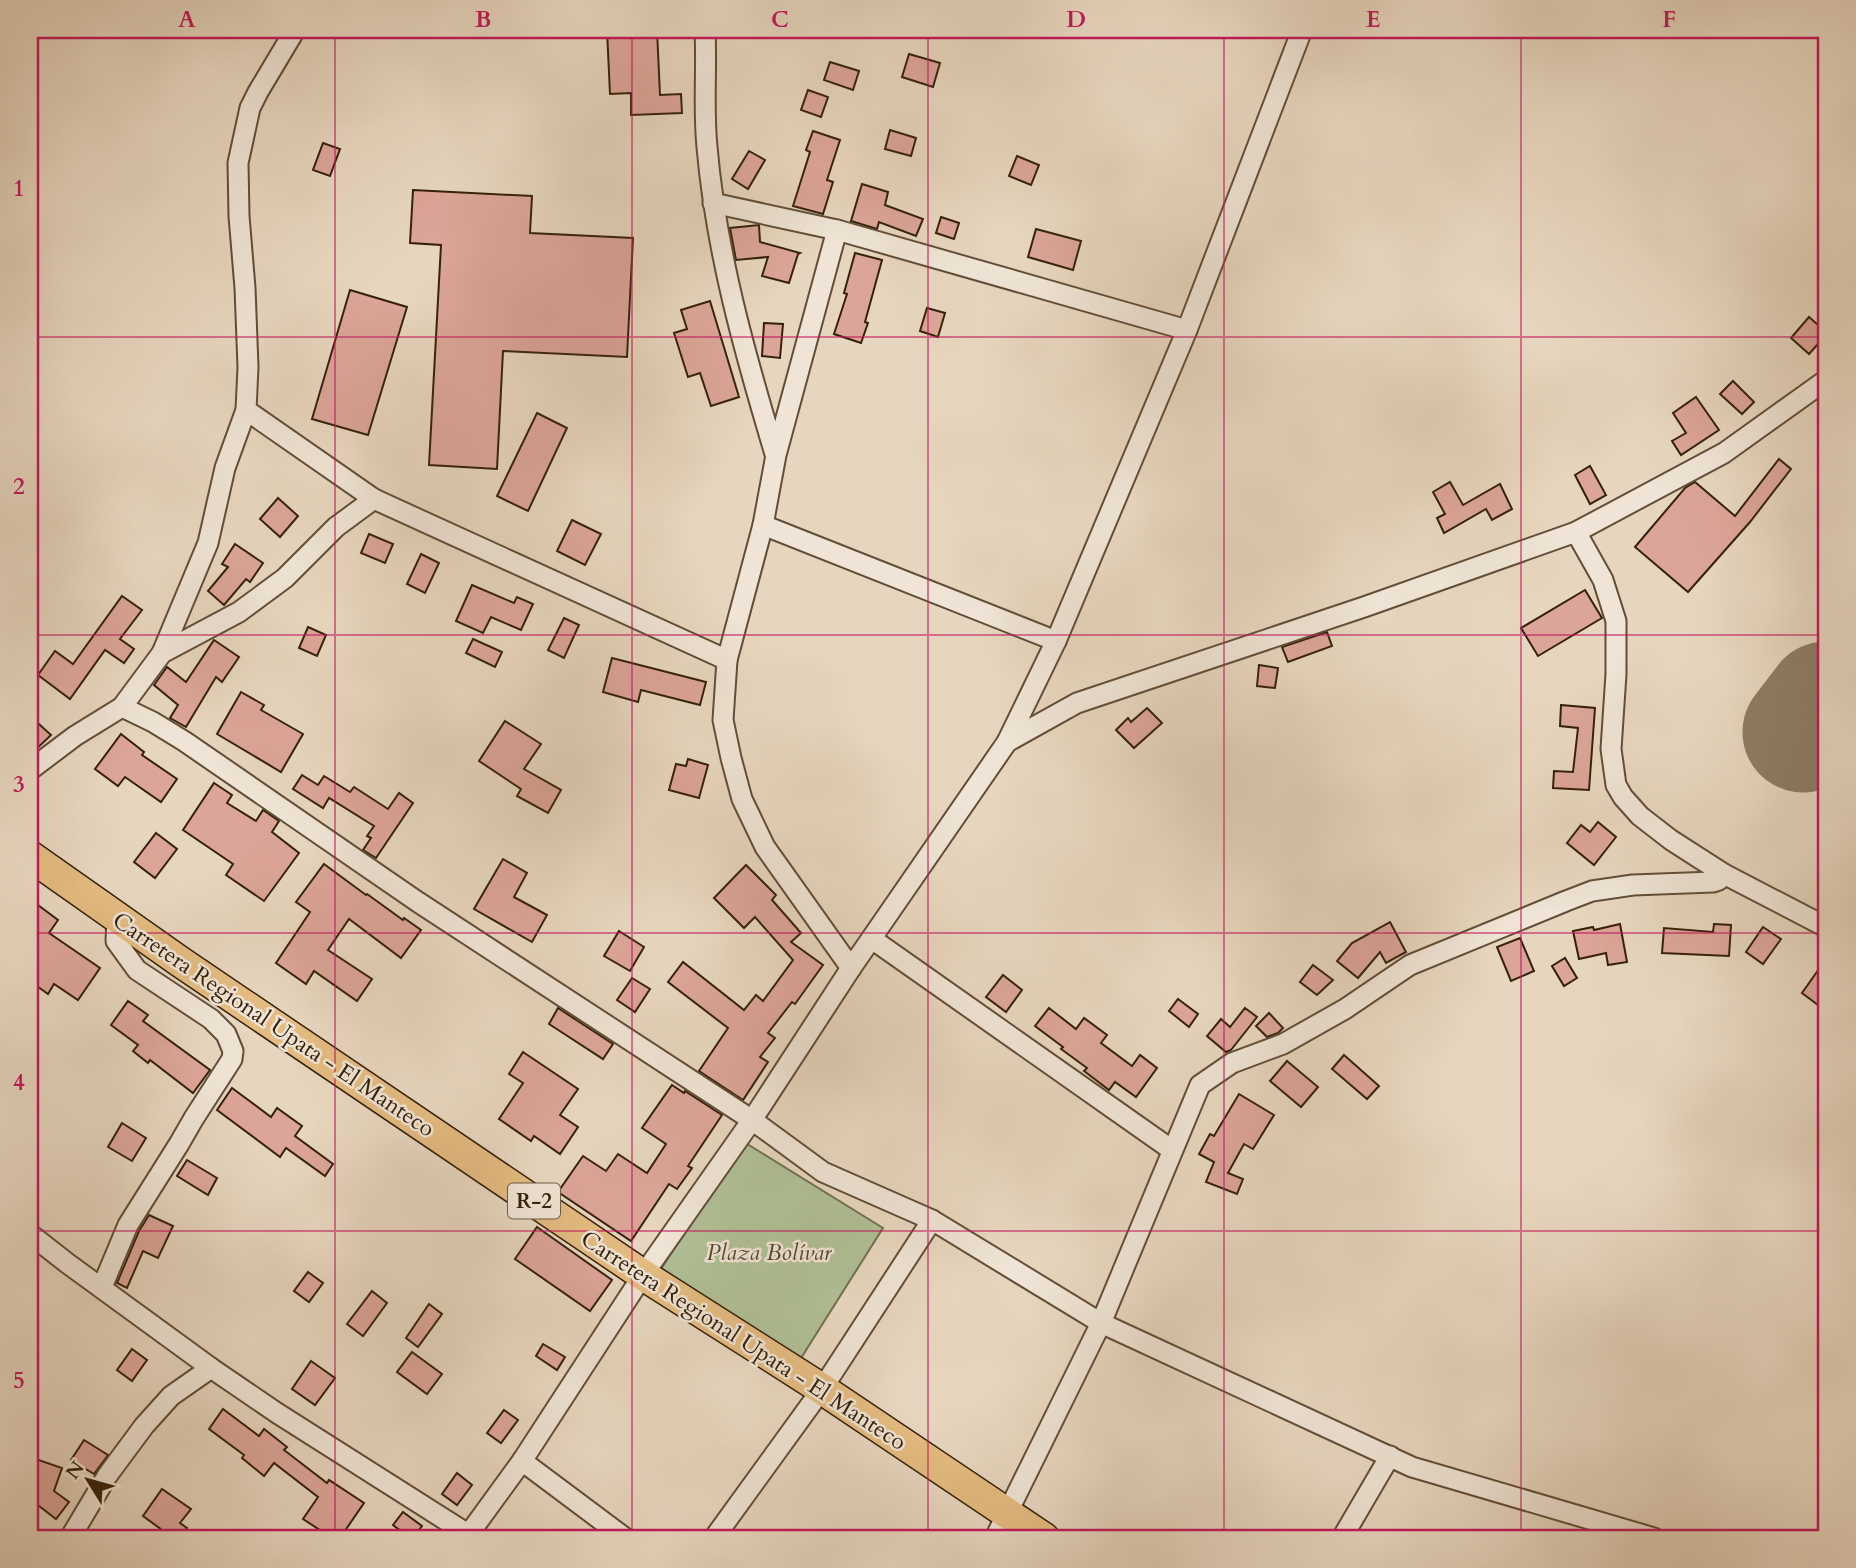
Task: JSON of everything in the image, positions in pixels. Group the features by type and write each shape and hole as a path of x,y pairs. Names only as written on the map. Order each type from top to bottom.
{"main road":[{"name":"Carretera Regional Upata - El Manteco","path":"30,856 182,963 643,1275 822,1389 1001,1526 1044,1538"}],"street":[{"path":"30,770 75,736 122,707 162,653 208,543 225,468 246,410 245,288 238,163 250,108 295,30"},
{"path":"705,30 706,146 713,203 741,340 776,455"},
{"path":"706,56 716,30"},
{"path":"30,1234 211,1368 469,1537 522,1461 643,1275 752,1120 851,968 1007,742 1056,641 1187,330 1302,30"},
{"path":"713,203 837,230 1187,330"},
{"path":"837,230 776,455 763,525 727,660 723,720 742,799 765,847 851,968"},
{"path":"1007,742 1077,703 1364,607 1576,532 1724,453 1826,380"},
{"path":"246,410 374,499 727,660"},
{"path":"162,653 239,612 285,578 336,527 374,499"},
{"path":"763,525 1056,641"},
{"path":"1576,532 1603,580 1616,621 1611,749 1616,785 1631,807 1671,840 1724,874 1826,927"},
{"path":"122,707 184,741 418,902 752,1120 823,1172 932,1220 1101,1324 1412,1467 1654,1538"},
{"path":"1001,1526 1101,1324 1200,1086 1232,1063 1283,1044 1345,1009 1410,965 1592,891 1633,885 1713,883 1724,874"},
{"path":"102,1287 128,1225 232,1059 233,1051 226,1034 211,1019 137,970 116,940 117,917"},
{"path":"872,939 1172,1150"},
{"path":"714,1538 822,1389 932,1220"},
{"path":"70,1538 107,1476 144,1426 171,1396 211,1368"},
{"path":"1342,1538 1390,1456"},
{"path":"522,1461 625,1538"}],"green space":[{"name":"Plaza Bolívar","path":"744,1142 883,1228 796,1366 657,1275"}],"building":[{"path":"607,30 657,30 660,95 681,94 682,113 631,115 631,93 610,94"},
{"path":"909,54 940,63 933,87 902,77"},
{"path":"830,62 859,71 853,90 824,80"},
{"path":"808,90 828,97 821,117 801,110"},
{"path":"890,130 916,138 911,156 885,149"},
{"path":"813,131 840,140 827,180 833,182 823,214 793,206 810,152 806,150"},
{"path":"323,143 340,149 330,176 313,170"},
{"path":"749,151 765,160 748,189 732,179"},
{"path":"1017,156 1039,165 1031,185 1009,176"},
{"path":"862,184 888,192 885,205 923,219 916,236 879,222 877,229 851,221"},
{"path":"413,190 532,196 530,233 633,238 627,357 503,351 497,469 429,465 441,245 410,243"},
{"path":"941,217 959,223 954,239 936,233"},
{"path":"759,225 760,242 800,253 789,283 762,276 768,257 736,260 730,228"},
{"path":"1036,229 1081,241 1073,270 1028,257"},
{"path":"855,253 882,260 861,343 834,334 847,294 844,293"},
{"path":"350,290 407,307 368,435 312,419"},
{"path":"710,301 739,397 711,406 700,373 688,377 674,333 687,329 681,310"},
{"path":"927,308 945,313 938,337 920,331"},
{"path":"1809,317 1826,335 1809,354 1791,338"},
{"path":"764,323 783,324 780,358 762,356"},
{"path":"1733,381 1754,402 1742,414 1720,394"},
{"path":"1696,397 1719,430 1681,455 1672,441 1686,433 1673,413"},
{"path":"537,413 567,428 528,511 497,496"},
{"path":"1779,459 1791,469 1750,522 1688,592 1635,547 1685,488 1695,482 1735,516"},
{"path":"1590,466 1606,495 1590,504 1575,475"},
{"path":"1450,482 1463,505 1500,484 1512,509 1492,520 1486,509 1444,533 1437,518 1445,514 1433,492"},
{"path":"278,498 298,516 280,537 260,519"},
{"path":"572,520 601,534 585,565 557,551"},
{"path":"369,534 393,544 385,563 361,553"},
{"path":"235,544 263,563 250,582 246,579 224,605 208,591 228,567 222,564"},
{"path":"421,554 439,563 425,593 407,584"},
{"path":"472,585 514,603 517,597 533,604 521,630 491,617 483,633 456,621"},
{"path":"1585,590 1602,618 1538,656 1521,628"},
{"path":"122,596 142,610 120,639 134,649 124,663 105,650 70,699 38,675 55,651 73,664"},
{"path":"564,618 579,625 564,658 548,650"},
{"path":"308,627 326,635 317,656 299,648"},
{"path":"1327,632 1332,646 1288,662 1282,647"},
{"path":"473,639 502,652 495,667 466,653"},
{"path":"214,640 239,657 222,682 216,677 186,727 170,718 178,705 154,685 167,667 186,682"},
{"path":"612,658 706,682 700,705 641,690 638,702 603,692"},
{"path":"1259,665 1278,668 1275,688 1257,686"},
{"path":"241,692 264,705 261,710 303,734 281,772 217,734"},
{"path":"1561,705 1595,708 1589,790 1553,788 1554,771 1573,772 1578,728 1560,726"},
{"path":"1147,708 1162,723 1134,748 1116,730 1128,718 1131,722"},
{"path":"30,716 51,735 30,755"},
{"path":"505,721 541,744 524,769 561,790 548,813 517,796 521,789 479,761"},
{"path":"121,734 144,752 142,755 177,779 161,802 125,777 118,786 95,769"},
{"path":"688,759 708,765 699,798 669,790 676,764 686,766"},
{"path":"302,775 318,785 324,776 350,792 354,787 388,809 399,793 413,803 376,858 363,850 371,838 367,836 374,826 329,798 323,808 293,789"},
{"path":"214,783 232,795 227,803 256,821 263,810 279,821 272,832 299,853 264,901 226,875 233,864 183,830"},
{"path":"1598,822 1616,837 1594,865 1567,843 1581,825 1590,832"},
{"path":"156,833 177,849 155,878 134,862"},
{"path":"503,859 527,873 514,897 547,915 532,942 474,909"},
{"path":"324,864 421,930 401,958 349,919 328,950 372,979 357,1001 314,971 306,984 276,963 310,912 296,902"},
{"path":"746,865 776,895 772,900 801,933 791,942 823,965 795,1004 792,1002 768,1033 775,1038 760,1057 768,1062 743,1100 699,1071 728,1028 668,982 683,962 744,1010 756,995 763,1001 793,960 755,917 744,928 714,898"},
{"path":"30,899 58,920 49,933 100,968 78,1000 54,984 48,994 30,981"},
{"path":"1390,922 1406,952 1386,963 1380,952 1358,978 1337,961 1352,943"},
{"path":"1620,924 1627,962 1608,965 1606,953 1579,959 1573,931 1593,927 1594,930"},
{"path":"1714,924 1731,925 1729,956 1662,953 1664,928 1713,932"},
{"path":"1763,927 1781,939 1763,964 1746,952"},
{"path":"619,931 644,947 630,971 604,956"},
{"path":"1520,938 1534,971 1511,981 1497,947"},
{"path":"1565,958 1577,978 1564,986 1552,966"},
{"path":"1826,959 1826,1011 1802,993"},
{"path":"1313,965 1333,980 1317,995 1300,982"},
{"path":"1003,975 1022,990 1006,1012 986,997"},
{"path":"632,978 650,989 635,1012 617,1000"},
{"path":"1178,999 1198,1014 1189,1027 1169,1011"},
{"path":"128,1001 148,1015 143,1021 210,1070 193,1093 150,1060 148,1063 133,1051 138,1045 111,1025"},
{"path":"558,1008 613,1044 603,1059 549,1024"},
{"path":"1049,1008 1076,1029 1084,1018 1107,1035 1101,1043 1132,1066 1140,1055 1157,1068 1136,1097 1115,1082 1109,1090 1084,1071 1087,1068 1061,1049 1063,1047 1035,1026"},
{"path":"1245,1008 1257,1017 1231,1050 1226,1052 1207,1036 1221,1019 1230,1027"},
{"path":"1269,1013 1283,1028 1267,1037 1256,1026"},
{"path":"523,1052 578,1089 560,1115 578,1127 560,1154 534,1136 531,1141 499,1119 523,1083 509,1074"},
{"path":"1344,1055 1379,1086 1367,1099 1332,1069"},
{"path":"1287,1061 1318,1087 1301,1107 1270,1081"},
{"path":"672,1085 722,1115 688,1166 692,1168 677,1189 669,1184 631,1241 558,1192 583,1156 606,1171 618,1154 647,1173 666,1144 642,1128"},
{"path":"232,1088 271,1117 277,1108 302,1126 295,1136 333,1164 325,1176 286,1148 280,1157 217,1110"},
{"path":"1239,1094 1274,1115 1253,1149 1244,1144 1228,1173 1243,1179 1237,1194 1206,1182 1214,1162 1199,1154 1210,1134 1214,1136"},
{"path":"122,1123 146,1138 132,1161 108,1147"},
{"path":"187,1160 217,1178 208,1195 177,1176"},
{"path":"149,1215 173,1226 158,1258 143,1251 127,1288 117,1283 139,1231"},
{"path":"537,1227 612,1280 590,1311 515,1259"},
{"path":"308,1272 323,1283 309,1302 294,1291"},
{"path":"372,1291 387,1303 363,1336 347,1324"},
{"path":"429,1304 442,1314 418,1347 406,1338"},
{"path":"543,1344 565,1357 557,1370 536,1356"},
{"path":"132,1349 147,1360 132,1381 117,1370"},
{"path":"412,1352 442,1374 427,1394 397,1372"},
{"path":"311,1361 335,1378 315,1405 292,1389"},
{"path":"223,1409 259,1436 264,1429 287,1447 284,1450 327,1483 329,1480 364,1503 340,1538 332,1538 303,1519 318,1497 274,1463 264,1476 242,1458 244,1455 209,1429"},
{"path":"504,1410 518,1420 501,1443 487,1433"},
{"path":"84,1440 108,1455 94,1474 71,1460"},
{"path":"30,1457 62,1468 54,1491 69,1502 56,1519 30,1499"},
{"path":"457,1473 472,1485 457,1505 442,1494"},
{"path":"162,1489 191,1509 180,1523 187,1528 180,1538 173,1538 143,1516"},
{"path":"403,1512 422,1526 413,1538 393,1525"}],"runway":[{"path":"1803,732 1826,702"}]}
